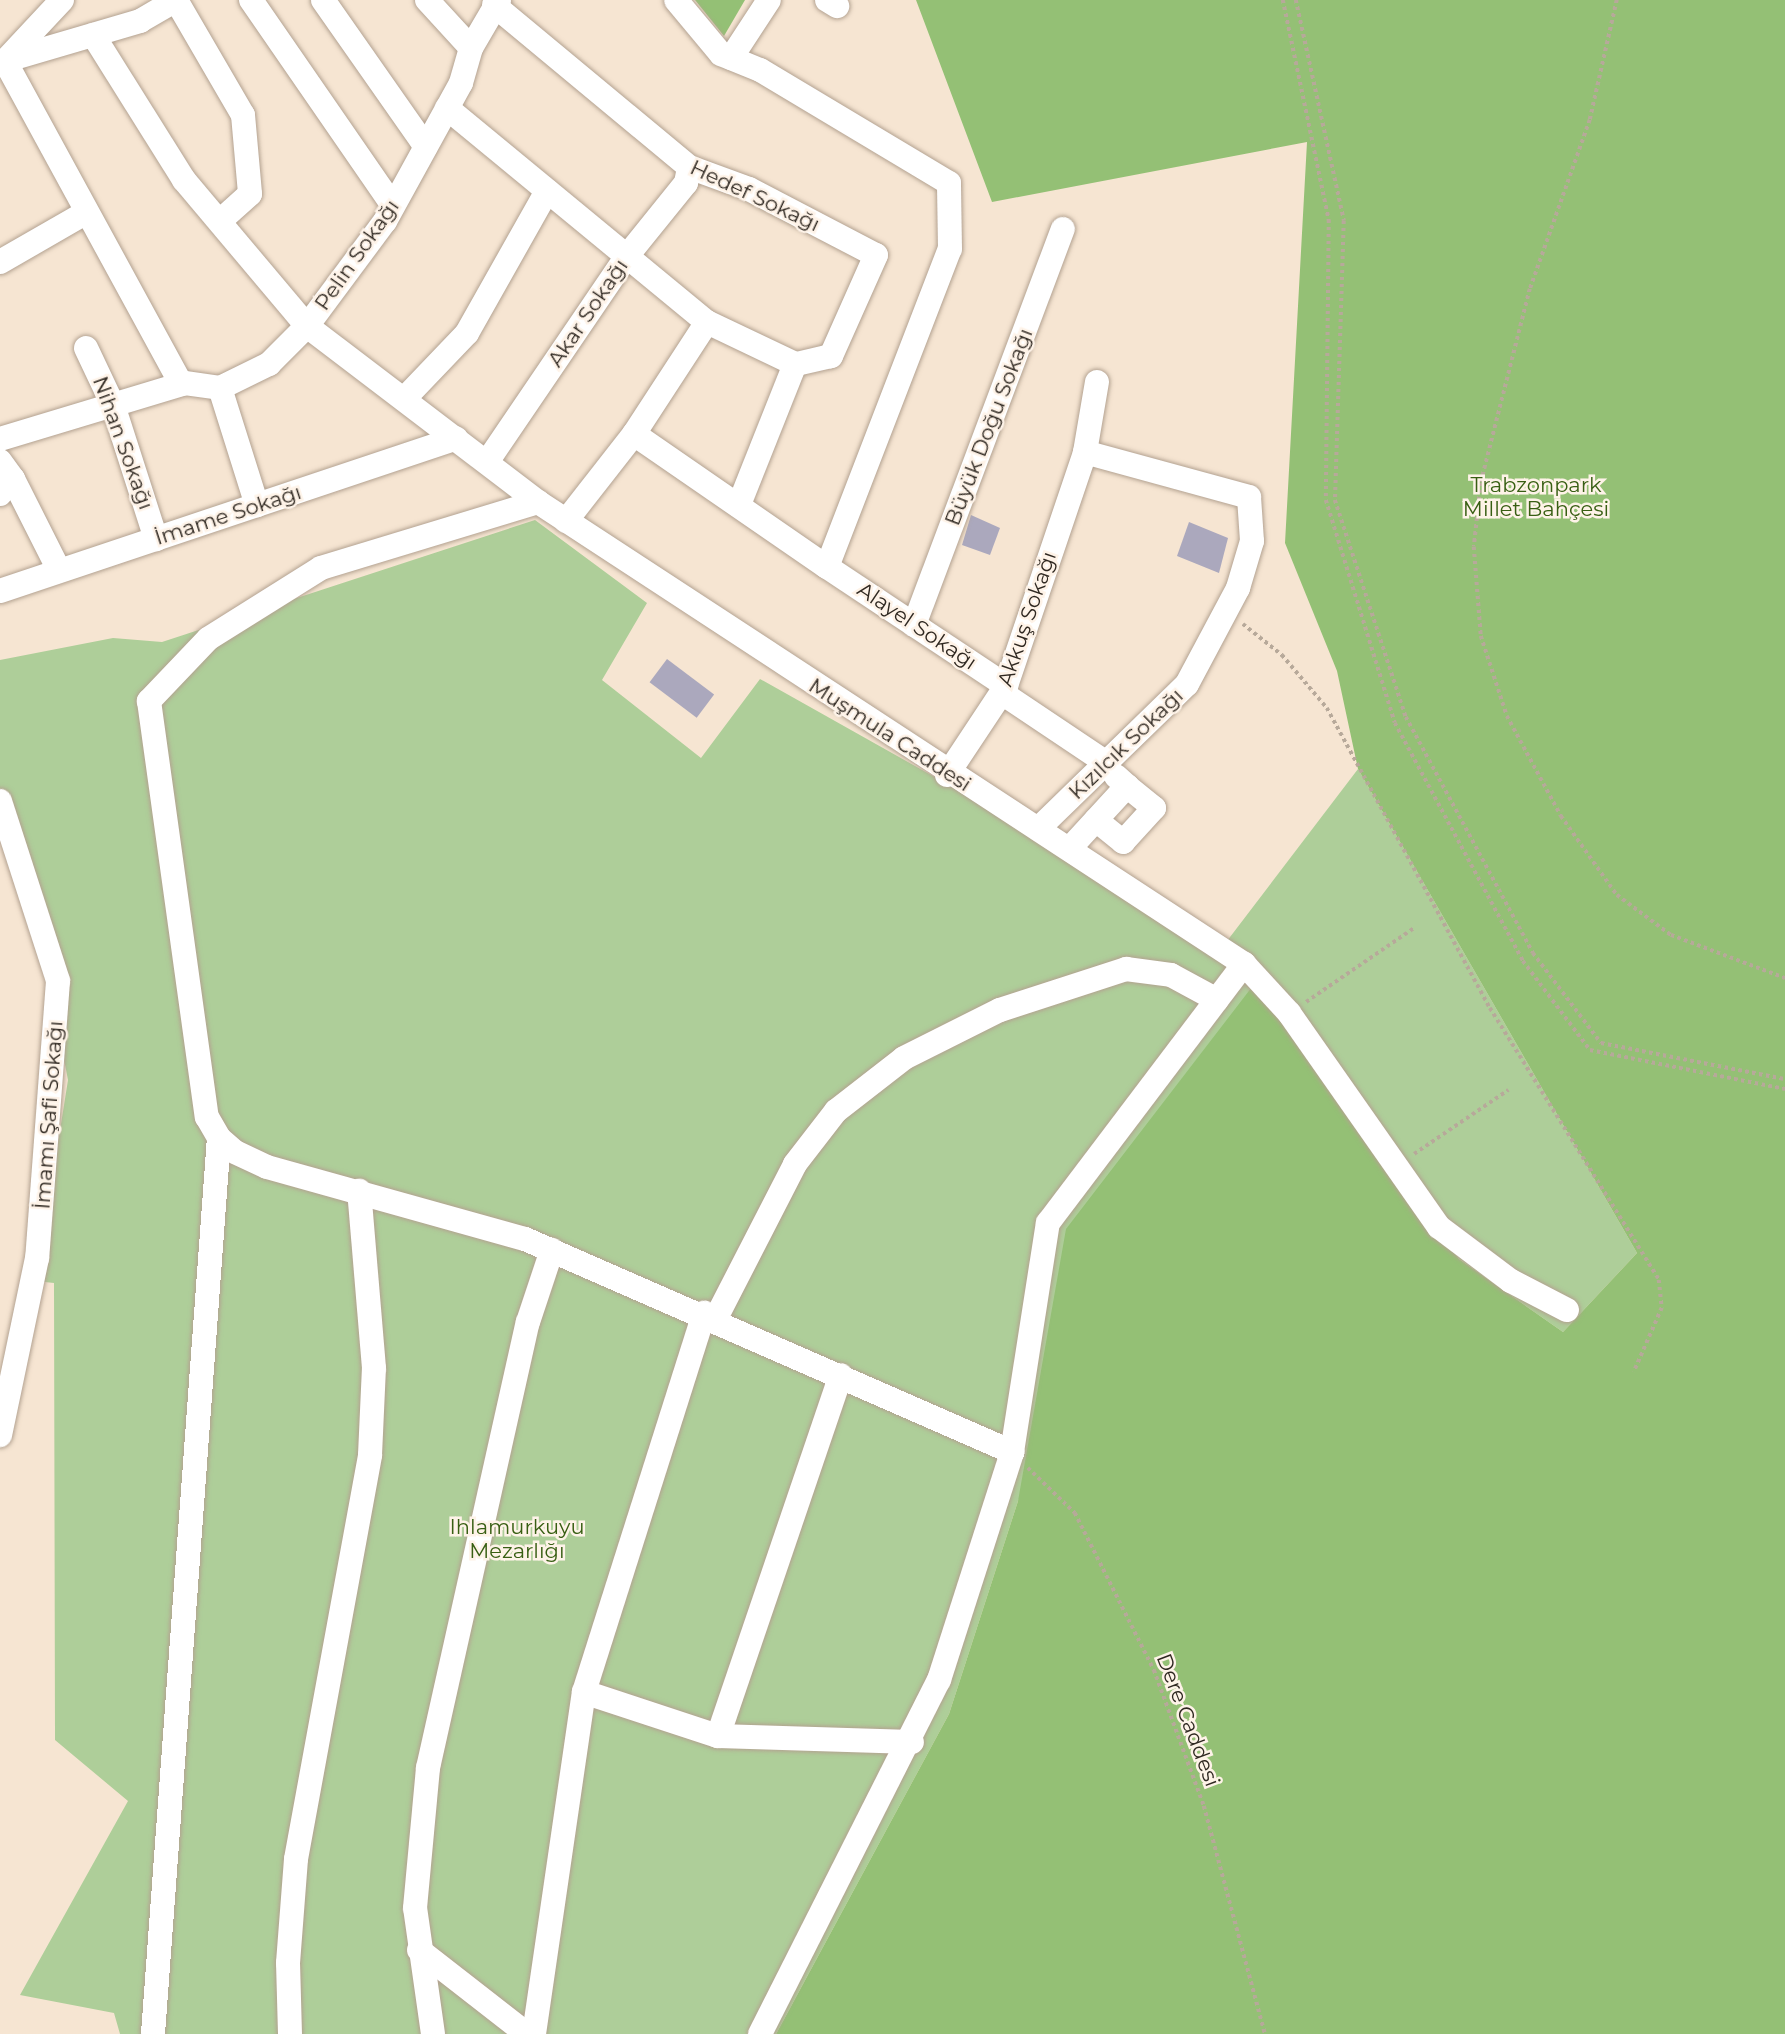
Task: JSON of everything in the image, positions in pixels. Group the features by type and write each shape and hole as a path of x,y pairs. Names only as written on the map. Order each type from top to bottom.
{"street":[{"path":"2,61 62,0"},
{"path":"2,61 141,21 176,0 243,115 250,194 222,219"},
{"path":"251,0 394,206"},
{"path":"323,0 426,147"},
{"path":"427,0 471,48"},
{"path":"676,0 721,54 760,70 949,183 950,249 827,567"},
{"path":"731,58 769,0"},
{"name":"Pelin Sokağı","path":"496,3 471,48 447,108 394,206 307,327 538,502"},
{"name":"Hedef Sokağı","path":"496,3 690,167 748,189 876,256 831,356 795,364"},
{"path":"0,439 181,384 220,388 270,364 307,327 222,219 184,180 93,35"},
{"path":"2,61 181,384"},
{"path":"447,108 707,322 795,364 739,505"},
{"name":"Akar Sokağı","path":"487,462 626,256 685,183 690,167"},
{"path":"404,399 467,332 547,191"},
{"path":"0,262 87,212"},
{"name":"Büyük Doğu Sokağı","path":"914,625 1063,229"},
{"path":"566,521 634,434 707,322"},
{"name":"Nihan Sokağı","path":"86,348 113,405 156,539"},
{"name":"Akkuş Sokağı","path":"947,775 1004,689 1085,452 1097,382"},
{"path":"220,388 257,505"},
{"name":"Alayel Sokağı","path":"634,434 1004,689 1107,765 1127,786"},
{"name":"İmame Sokağı","path":"0,592 456,438"},
{"name":"Kızılcık Sokağı","path":"1039,828 1107,765 1187,684 1226,610 1252,541 1249,497 1085,452"},
{"path":"4,478 59,570"},
{"path":"538,502 321,568 208,639 149,701 208,1117 219,1138 267,1167 359,1191 552,1250 710,1315 1012,1452"},
{"name":"Muşmula Caddesi","path":"538,502 947,775 1071,847 1244,964 1289,1013 1439,1227 1511,1281 1567,1310"},
{"path":"1071,847 1127,786"},
{"name":"Kızılcık Sokağı","path":"1096,820 1123,842 1154,808 1127,786"},
{"name":"İmamı Şafi Sokağı","path":"0,801 58,981 37,1258 0,1435"},
{"path":"760,2034 912,1742 939,1680 1012,1452 1048,1223 1244,964"},
{"path":"534,2034 584,1692 710,1315 795,1164 836,1111 904,1058 1000,1010 1126,969 1171,975 1217,1000"},
{"path":"153,2034 219,1138"},
{"path":"290,2034 288,1963 296,1858 370,1455 374,1368 359,1191"},
{"path":"433,2034 419,1951 415,1908 428,1768 528,1322 552,1250"},
{"path":"718,1736 841,1375"},
{"path":"584,1692 718,1736 912,1742"},
{"path":"419,1951 527,2034"}],"path":[{"path":"1283,0 1329,220 1326,500 1395,723 1522,961 1590,1050 1785,1089"},
{"path":"1296,0 1344,221 1335,500 1406,717 1533,953 1601,1043 1785,1079"},
{"path":"1616,0 1590,120 1530,289 1484,470 1474,547 1481,636 1507,716 1561,816 1617,895 1671,935 1785,978"},
{"path":"1226,610 1282,655 1327,708 1490,1008 1659,1280 1662,1308 1634,1372"},
{"path":"1289,1013 1415,928"},
{"path":"1396,1166 1508,1090"},
{"name":"Dere Caddesi","path":"1012,1452 1075,1513 1154,1670 1204,1806 1265,2034"}],"green space":[{"path":"695,0 745,0 724,36"},
{"name":"Trabzonpark Millet Bahçesi","path":"916,0 1785,0 1785,2034 776,2034 949,1714 1018,1501 1066,1229 1255,983 1459,1259 1563,1332 1637,1253 1358,769 1337,671 1285,543 1307,142 992,202"},
{"name":"Ihlamurkuyu Mezarlığı","path":"535,520 647,603 602,680 701,758 760,679 1227,941 1358,769 1637,1253 1563,1332 1459,1259 1255,983 1018,1501 949,1714 776,2034 120,2034 114,2013 20,1995 128,1801 55,1740 54,1283 36,1281 68,1080 24,852 0,788 0,660 113,638 162,642"}],"building":[{"path":"971,515 1000,528 990,555 962,545"},
{"path":"1189,522 1228,538 1219,573 1177,556"},
{"path":"667,659 714,695 697,718 650,682"}]}
